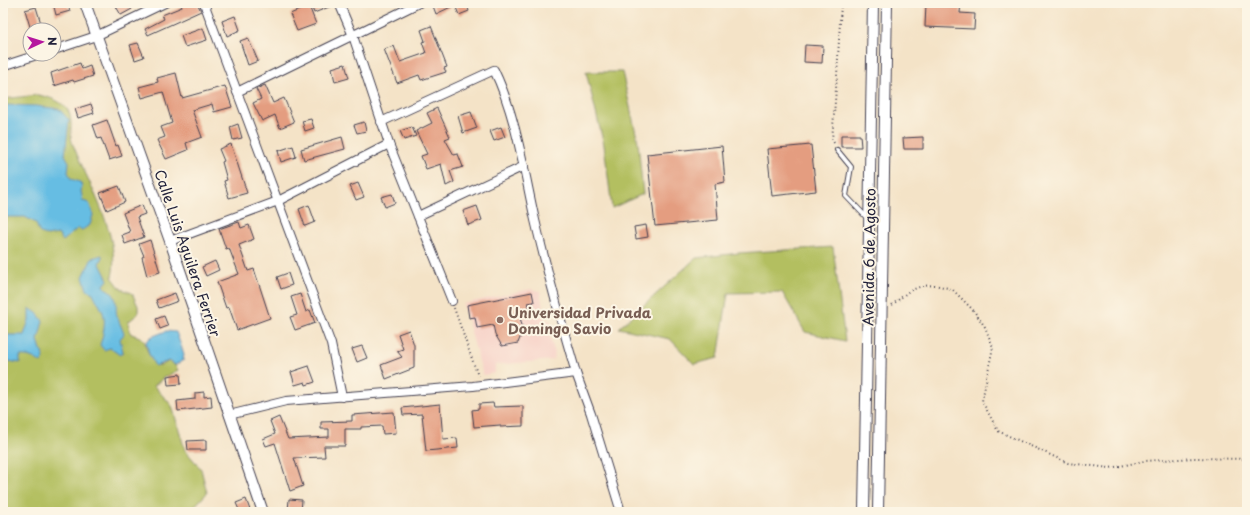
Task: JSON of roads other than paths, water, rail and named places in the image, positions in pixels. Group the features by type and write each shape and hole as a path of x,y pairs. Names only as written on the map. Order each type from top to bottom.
{"street":[{"name":"Calle Luis Aguilera Ferrier","path":"85,3 170,241 263,512"},
{"path":"62,47 96,36 165,3"},
{"path":"204,3 331,344 342,397"},
{"path":"340,3 353,36 389,144 452,301"},
{"path":"237,92 420,3"},
{"name":"Avenida 6 de Agosto","path":"864,512 873,3"},
{"name":"Avenida 6 de Agosto","path":"878,512 883,311 887,3"},
{"path":"873,36 886,37"},
{"path":"3,66 22,60"},
{"path":"381,122 494,70 502,86 524,166 549,280 576,373 591,414 621,512"},
{"path":"871,137 885,138"},
{"path":"170,241 278,201 389,144"},
{"path":"418,216 524,166"},
{"path":"229,415 286,401 481,385 576,373"},
{"path":"865,452 879,453"}],"lane":[{"path":"837,150 851,167 846,196 870,221 883,223"}],"water":[{"path":"3,105 37,106 59,109 69,120 65,155 69,162 68,172 71,179 80,182 82,186 81,191 83,201 89,203 93,215 90,225 82,230 78,228 63,241 58,234 47,236 39,232 36,223 25,217 3,217"},
{"path":"102,255 102,260 99,262 108,280 104,285 105,288 114,295 118,319 124,334 120,339 123,352 120,355 110,348 104,350 100,345 104,328 102,310 93,293 87,290 83,277 92,258"},
{"path":"29,308 37,313 43,321 38,340 44,359 41,363 29,356 20,356 20,363 3,360 3,335 24,335 29,320"},
{"path":"166,331 176,332 184,354 183,361 175,365 169,361 155,366 149,354 146,342 151,337"}],"place":[{"name":"Universidad Privada Domingo Savio","path":"500,320"}]}
